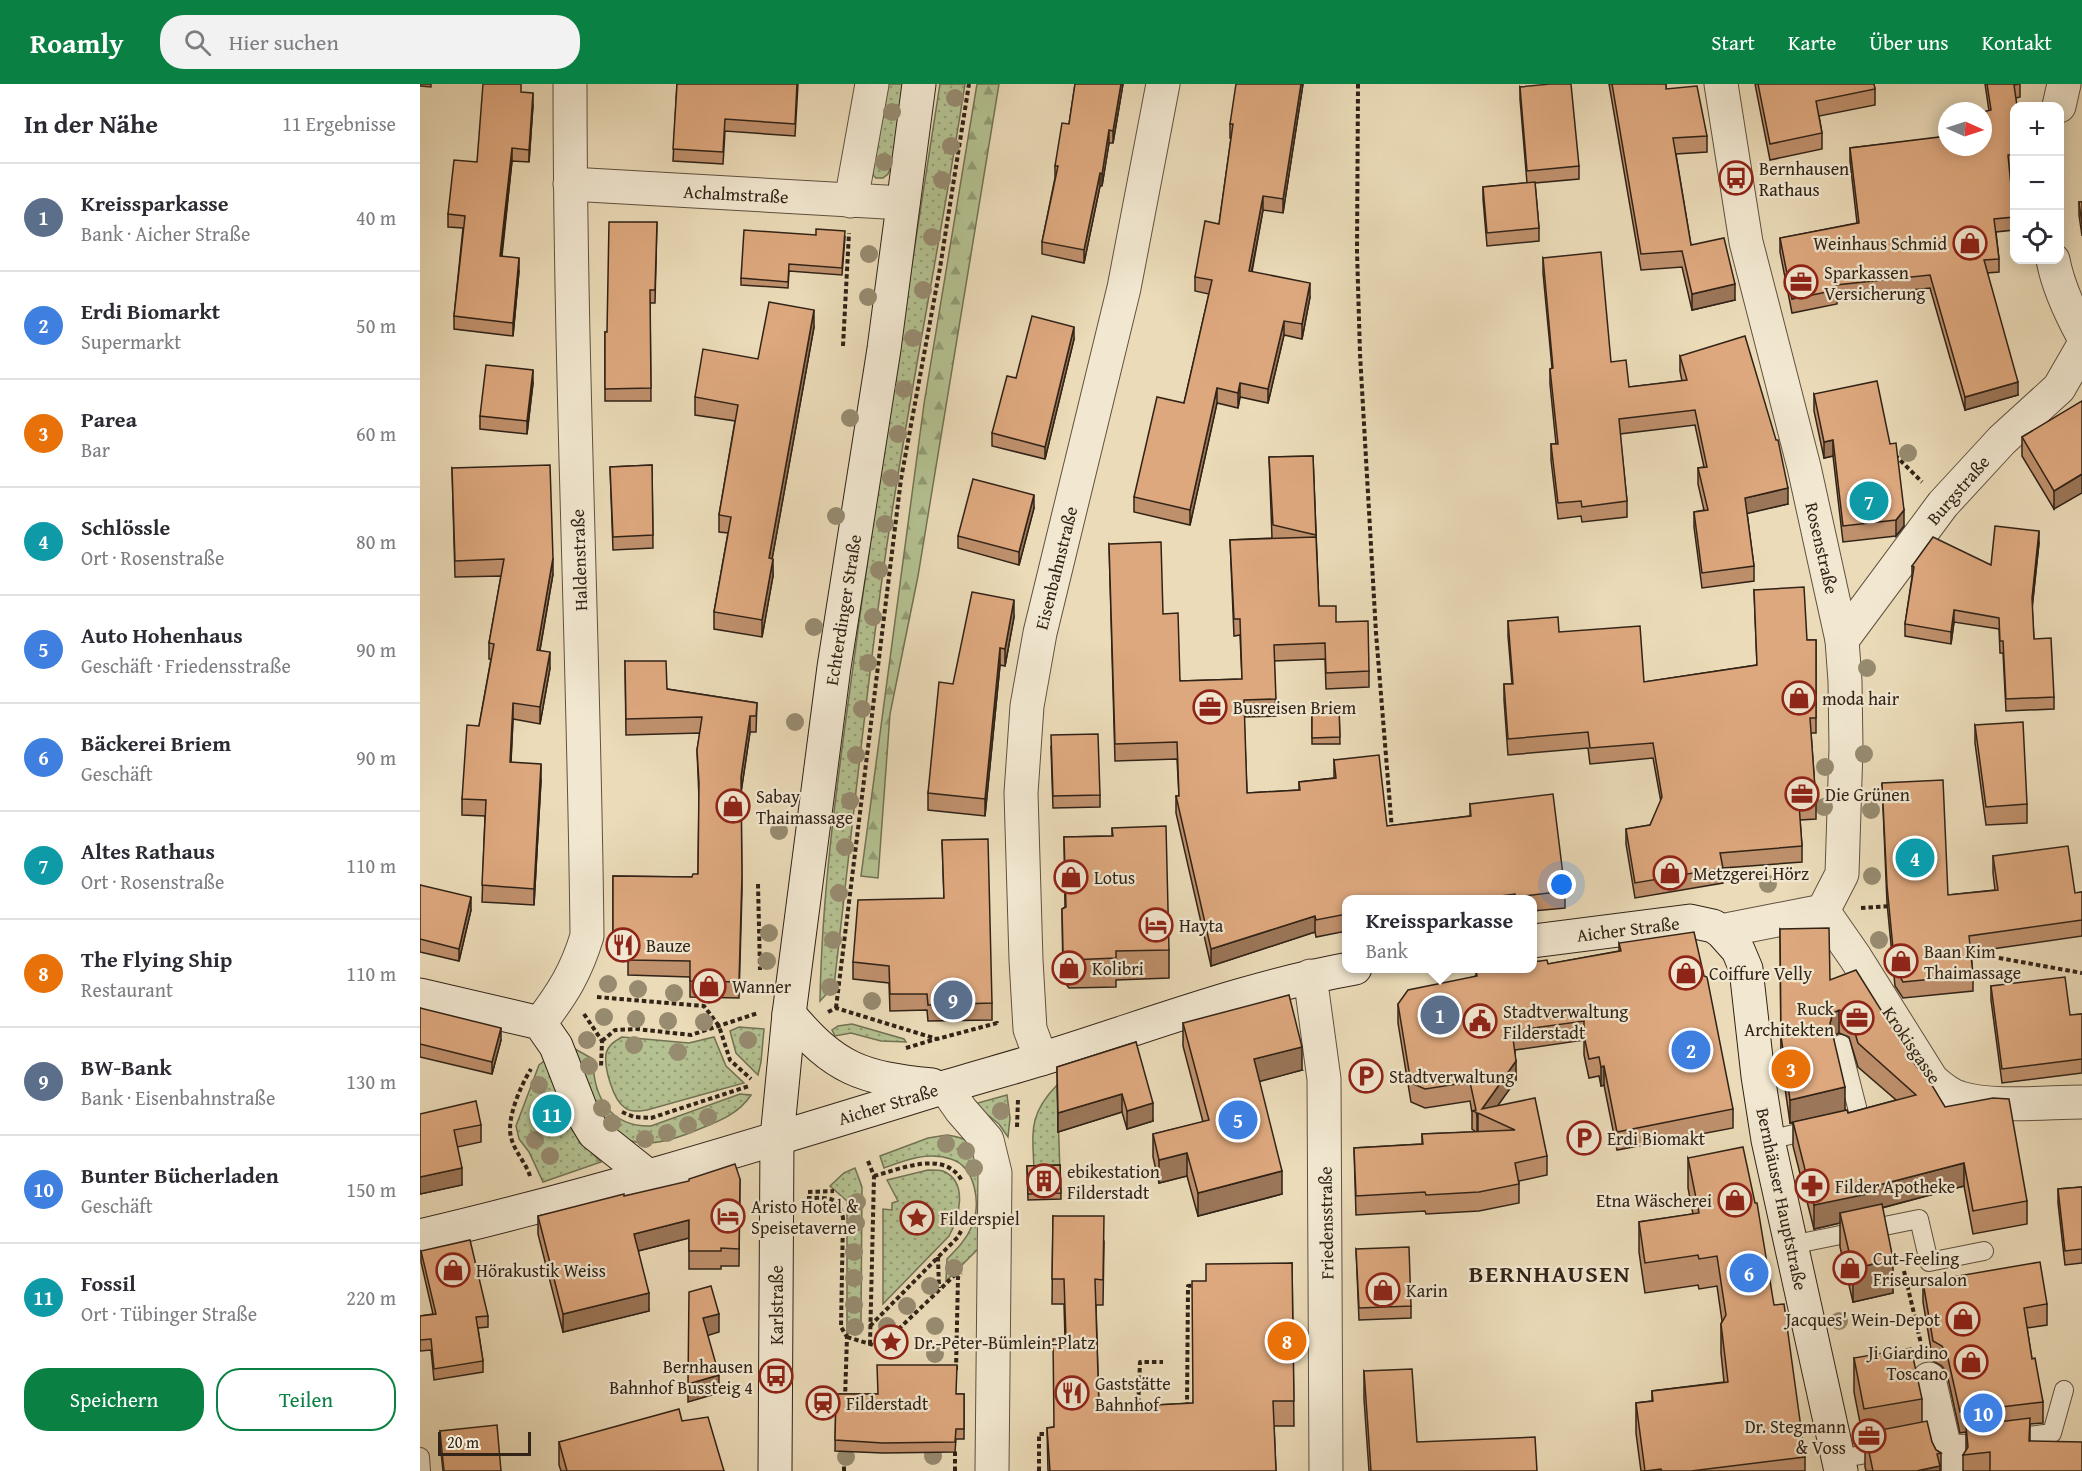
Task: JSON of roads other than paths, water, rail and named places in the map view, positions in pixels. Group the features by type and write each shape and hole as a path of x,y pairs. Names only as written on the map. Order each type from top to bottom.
{"street":[{"name":"Haldenstraße","path":"548,1034 562,994 579,962 587,936 586,801 573,397 570,84"},
{"path":"851,201 872,84"},
{"name":"Echterdinger Straße","path":"777,1138 789,1014 831,690 882,361 919,84"},
{"name":"Eisenbahnstraße","path":"1041,1059 1030,1029 1021,793 1022,753 1032,672 1124,288 1162,84"},
{"name":"Rosenstraße","path":"1721,84 1746,242 1804,467 1842,640 1846,748 1842,874 1823,912"},
{"path":"2060,102 2064,84"},
{"name":"Achalmstraße","path":"570,184 903,203"},
{"path":"2054,264 2064,297 2082,334"},
{"name":"Burgstraße","path":"1842,640 1943,504 2002,440 2059,388 2082,348"},
{"path":"1721,932 1823,912"},
{"name":"Krokisgasse","path":"1823,912 1855,957 1932,1080 1942,1089 1957,1098 1976,1102 2082,1102"},
{"name":"Aicher Straße","path":"1537,940 1681,922 1702,922 1721,932"},
{"name":"Bernhäuser Hauptstraße","path":"1721,932 1738,950 1746,969 1768,1140 1839,1465"},
{"name":"Aicher Straße","path":"420,1236 540,1207 648,1176 1041,1059 1254,991 1310,976 1342,971"},
{"name":"Friedensstraße","path":"1310,976 1324,1079 1326,1471"},
{"path":"420,996 548,1034 583,1115 594,1133 648,1176"},
{"path":"789,1014 808,1037 830,1056 862,1074 893,1081 945,1087 987,1140 993,1157 995,1173 992,1471"},
{"name":"Karlstraße","path":"775,1471 788,1194 777,1138"},
{"path":"1929,1379 1929,1452"}],"lane":[{"path":"1768,1140 1860,1119 1841,1044"},
{"path":"1791,1245 1919,1219 1929,1262 1984,1251"},
{"path":"1839,1465 2052,1433 2064,1390"},
{"path":"420,1457 421,1471"}],"place":[{"name":"Bernhausen Rathaus","path":"1736,178"},
{"name":"Weinhaus Schmid","path":"1970,243"},
{"name":"Sparkassen Versicherung","path":"1801,282"},
{"name":"Altes Rathaus","path":"1869,501"},
{"name":"moda hair","path":"1799,698"},
{"name":"Busreisen Briem","path":"1210,707"},
{"name":"Die Grünen","path":"1802,794"},
{"name":"Sabay Thaimassage","path":"733,806"},
{"name":"Schlössle","path":"1915,858"},
{"name":"Metzgerei Hörz","path":"1670,873"},
{"name":"Lotus","path":"1071,877"},
{"name":"Hayta","path":"1156,925"},
{"name":"Bauze","path":"623,945"},
{"name":"Baan Kim Thaimassage","path":"1901,961"},
{"name":"Kolibri","path":"1069,968"},
{"name":"Coiffure Velly","path":"1686,973"},
{"name":"Wanner","path":"709,986"},
{"name":"BW-Bank","path":"953,1000"},
{"name":"Kreissparkasse","path":"1440,1015"},
{"name":"Ruck Architekten","path":"1857,1018"},
{"name":"Stadtverwaltung Filderstadt","path":"1480,1021"},
{"name":"Erdi Biomarkt","path":"1691,1050"},
{"name":"Parea","path":"1791,1069"},
{"name":"Stadtverwaltung","path":"1366,1076"},
{"name":"Fossil","path":"552,1114"},
{"name":"Auto Hohenhaus","path":"1238,1120"},
{"name":"Erdi Biomakt","path":"1584,1138"},
{"name":"ebikestation Filderstadt","path":"1044,1181"},
{"name":"Filder Apotheke","path":"1812,1186"},
{"name":"Etna Wäscherei","path":"1735,1200"},
{"name":"Aristo Hotel & Speisetaverne","path":"728,1216"},
{"name":"Filderspiel","path":"917,1218"},
{"name":"Cut-Feeling Friseursalon","path":"1850,1268"},
{"name":"Hörakustik Weiss","path":"453,1270"},
{"name":"Bäckerei Briem","path":"1749,1273"},
{"name":"Karin","path":"1383,1290"},
{"name":"Jacques' Wein-Depot","path":"1963,1319"},
{"name":"The Flying Ship","path":"1287,1341"},
{"name":"Dr.-Peter-Bümlein-Platz","path":"891,1342"},
{"name":"Ji Giardino Toscano","path":"1971,1362"},
{"name":"Bernhausen Bahnhof Bussteig 4","path":"776,1376"},
{"name":"Gaststätte Bahnhof","path":"1072,1393"},
{"name":"Filderstadt","path":"823,1403"},
{"name":"Bunter Bücherladen","path":"1983,1413"},
{"name":"Dr. Stegmann & Voss","path":"1869,1436"}],"district":[{"name":"BERNHAUSEN","path":"1550,1273"}]}
